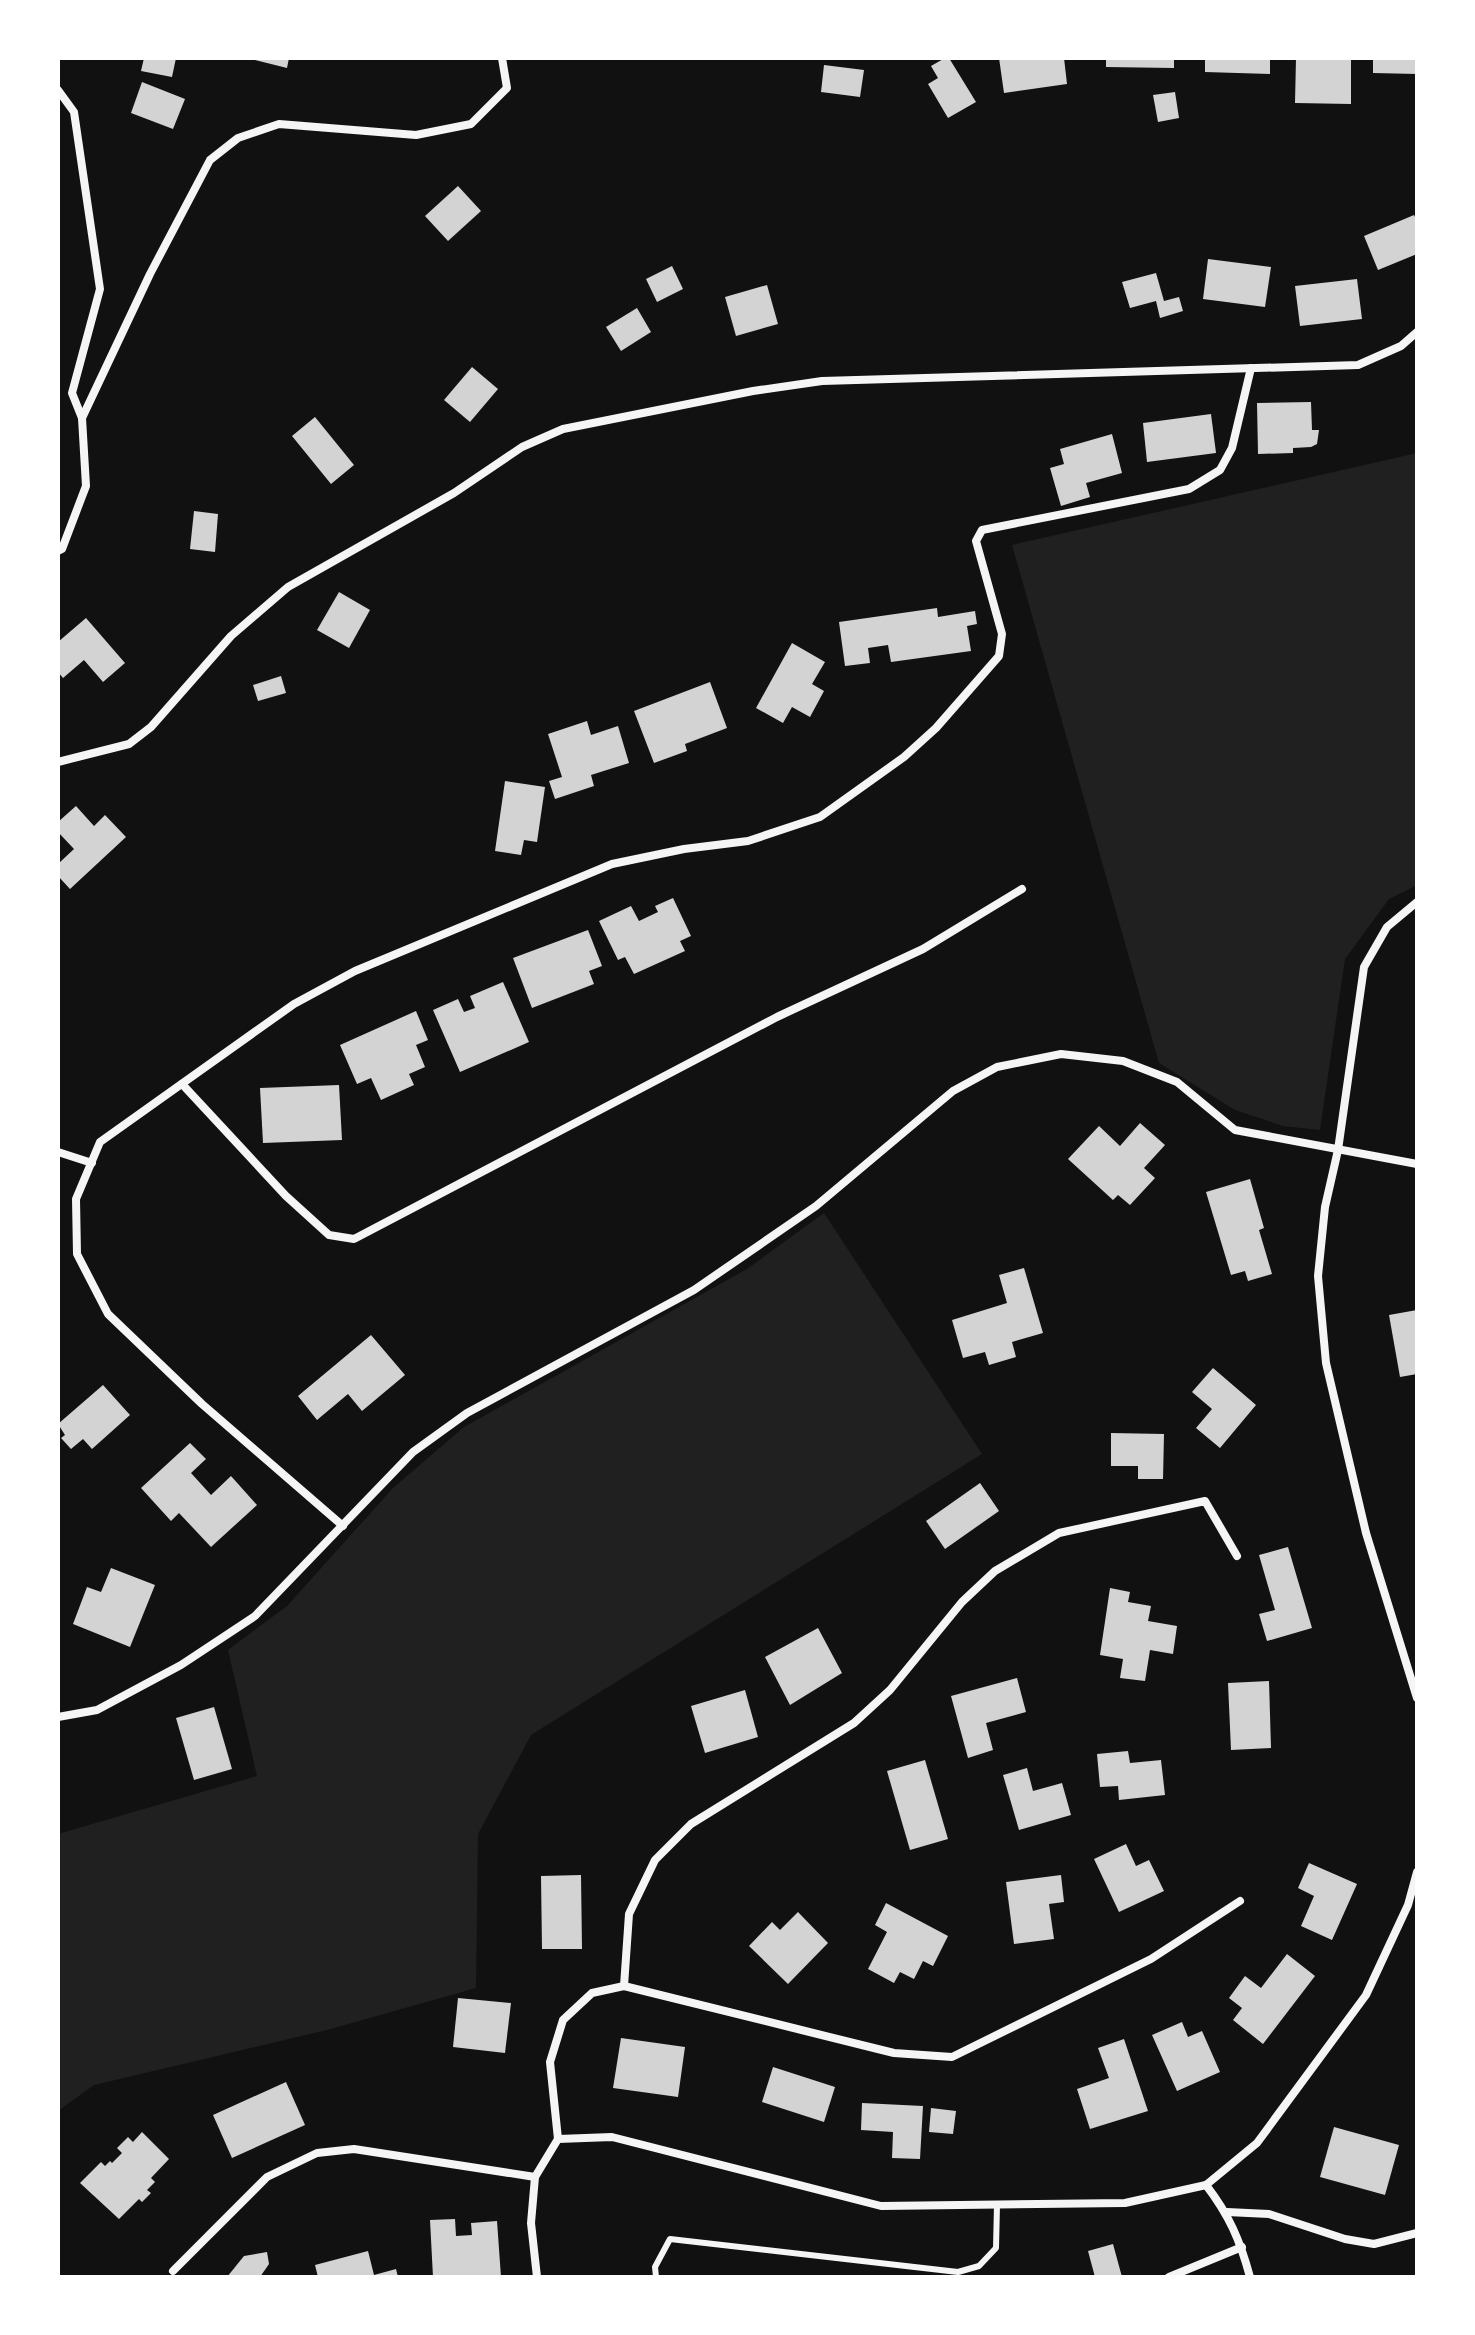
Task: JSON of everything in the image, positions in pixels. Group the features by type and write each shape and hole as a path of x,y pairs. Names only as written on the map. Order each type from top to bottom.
{"street":[{"path":"82,418 150,274 210,160 238,138 279,124 416,135 471,124 507,88 502,58"},
{"path":"58,90 74,112 100,289 72,393 82,418 86,486 62,549 58,551"},
{"path":"58,762 129,744 151,727 231,636 288,587 454,493 522,447 563,429 753,391 822,381 1358,365 1401,346 1417,332"},
{"path":"343,1526 202,1404 108,1314 77,1254 76,1199 100,1142 294,1004 355,971 612,864 684,849 748,841 820,817 904,757 936,728 999,656 1002,634 976,541 982,530 1189,489 1220,470 1232,448 1251,368"},
{"path":"182,1084 286,1196 329,1235 354,1239 777,1017 923,949 1022,889"},
{"path":"1417,902 1387,927 1364,967 1338,1150 1325,1207 1318,1276 1326,1363 1366,1533 1417,1698"},
{"path":"58,1717 97,1710 181,1665 255,1616 413,1452 467,1413 694,1290 816,1206 953,1091 997,1067 1061,1054 1123,1061 1177,1082 1235,1130 1417,1164"},
{"path":"58,1152 92,1163"},
{"path":"624,1986 629,1914 655,1860 691,1824 854,1723 890,1690 962,1602 995,1571 1059,1533 1205,1501 1237,1556"},
{"path":"558,2139 612,2137 881,2206 1125,2203 1206,2185 1257,2143 1366,1995 1408,1905 1417,1872"},
{"path":"537,2277 531,2223 535,2177 558,2139 550,2062 563,2020 592,1993 624,1986 894,2053 952,2057 1151,1959 1240,1901"},
{"path":"173,2271 267,2177 317,2153 354,2149 535,2177"},
{"path":"1206,2185 1227,2212 1242,2247 1250,2277"},
{"path":"1227,2212 1269,2214 1345,2239 1374,2244 1417,2233"},
{"path":"1169,2277 1242,2247"}],"lane":[{"path":"656,2277 655,2267 670,2239 958,2272 979,2266 996,2248 997,2205"}],"shaded area":[{"path":"1417,453 1417,885 1389,899 1345,959 1320,1130 1283,1126 1235,1110 1159,1063 1012,545"},
{"path":"824,1213 982,1454 531,1735 478,1834 476,1988 327,2030 94,2085 58,2111 58,1834 257,1776 228,1650 287,1606 393,1488 464,1427 747,1269"}],"building":[{"path":"144,58 176,58 172,77 141,71"},
{"path":"247,58 289,58 287,68"},
{"path":"949,58 976,102 948,118 928,84 938,78 931,66"},
{"path":"999,58 1064,58 1067,84 1004,93"},
{"path":"1106,58 1174,58 1174,68 1106,67"},
{"path":"1205,58 1270,58 1270,74 1205,72"},
{"path":"1296,58 1351,58 1351,104 1295,103"},
{"path":"1373,58 1417,58 1417,74 1373,73"},
{"path":"824,65 864,70 860,97 821,92"},
{"path":"142,82 185,99 173,129 131,113"},
{"path":"1175,92 1179,118 1158,122 1153,95"},
{"path":"458,186 481,211 448,241 425,216"},
{"path":"1414,215 1417,221 1417,254 1378,270 1364,236"},
{"path":"1208,259 1271,267 1265,307 1203,299"},
{"path":"672,266 683,289 657,302 646,279"},
{"path":"1156,273 1164,301 1179,297 1183,311 1160,318 1156,301 1130,308 1122,282"},
{"path":"1357,279 1362,319 1300,326 1295,286"},
{"path":"767,285 778,324 736,336 725,297"},
{"path":"637,308 651,332 621,351 606,327"},
{"path":"472,367 498,389 470,422 444,400"},
{"path":"1311,402 1312,430 1319,430 1317,444 1293,448 1293,453 1258,454 1257,403"},
{"path":"1211,414 1216,453 1147,462 1143,423"},
{"path":"315,417 354,465 331,484 292,436"},
{"path":"1112,434 1122,473 1086,483 1090,497 1061,506 1050,468 1064,464 1060,449"},
{"path":"194,511 218,514 215,552 190,549"},
{"path":"339,592 370,610 349,648 317,630"},
{"path":"937,608 938,617 975,611 977,624 967,626 971,651 891,662 888,645 868,648 870,663 845,666 839,622"},
{"path":"86,618 125,663 103,682 84,660 63,678 58,672 58,642"},
{"path":"792,643 825,662 812,684 824,691 810,717 792,707 783,723 756,708"},
{"path":"281,676 286,693 258,701 253,685"},
{"path":"710,682 727,728 685,744 687,751 654,763 634,711"},
{"path":"587,721 591,735 618,726 629,763 591,775 594,786 555,799 549,781 562,777 548,734"},
{"path":"505,781 545,787 537,842 524,840 521,855 495,851"},
{"path":"76,806 94,826 105,815 126,837 70,889 58,876 58,864 74,849 58,832 58,822"},
{"path":"673,898 691,936 680,941 685,951 634,974 625,957 618,960 599,921 631,906 639,921 658,912 655,906"},
{"path":"588,930 602,966 589,971 594,984 532,1008 513,958"},
{"path":"503,982 529,1042 460,1072 433,1010 458,999 464,1012 475,1008 470,996"},
{"path":"416,1011 428,1040 416,1045 425,1067 409,1074 414,1085 381,1100 371,1078 357,1084 340,1045"},
{"path":"339,1085 342,1140 263,1143 260,1088"},
{"path":"1140,1123 1165,1145 1144,1168 1155,1178 1130,1205 1118,1195 1113,1200 1068,1159 1099,1126 1120,1146"},
{"path":"1250,1179 1264,1228 1259,1230 1272,1274 1248,1281 1245,1271 1231,1275 1206,1192"},
{"path":"1024,1268 1043,1333 1012,1342 1016,1357 989,1365 985,1352 963,1358 952,1320 1007,1303 999,1275"},
{"path":"1417,1310 1417,1374 1400,1377 1389,1315"},
{"path":"371,1335 405,1375 362,1411 348,1394 317,1420 298,1396"},
{"path":"1213,1368 1256,1405 1220,1448 1196,1428 1212,1409 1192,1392"},
{"path":"103,1385 130,1415 92,1449 83,1439 71,1449 61,1438 65,1435 58,1424"},
{"path":"1111,1433 1164,1434 1163,1479 1138,1479 1138,1466 1111,1466"},
{"path":"190,1443 206,1459 191,1473 211,1495 231,1476 257,1505 211,1547 179,1513 171,1521 141,1488"},
{"path":"980,1483 999,1511 945,1549 926,1521"},
{"path":"1288,1547 1312,1628 1267,1641 1259,1614 1275,1610 1259,1555"},
{"path":"111,1568 155,1585 130,1647 73,1624 87,1587 101,1592"},
{"path":"1110,1588 1130,1592 1128,1602 1151,1606 1148,1621 1177,1626 1173,1654 1150,1650 1145,1681 1120,1678 1123,1659 1100,1655"},
{"path":"818,1628 842,1673 790,1705 765,1657"},
{"path":"1017,1678 1026,1712 986,1723 993,1750 968,1758 951,1696"},
{"path":"1269,1681 1271,1748 1231,1750 1228,1683"},
{"path":"745,1690 758,1737 705,1753 691,1706"},
{"path":"214,1707 232,1769 194,1780 176,1718"},
{"path":"1128,1751 1130,1763 1161,1760 1165,1795 1119,1800 1118,1786 1100,1787 1097,1754"},
{"path":"925,1760 948,1839 910,1850 887,1771"},
{"path":"1027,1768 1033,1791 1062,1783 1071,1815 1019,1830 1003,1775"},
{"path":"1126,1844 1136,1866 1149,1860 1164,1891 1119,1912 1094,1859"},
{"path":"1309,1863 1357,1884 1332,1940 1301,1926 1314,1896 1298,1888"},
{"path":"581,1875 582,1949 542,1949 541,1876"},
{"path":"1061,1875 1064,1902 1049,1904 1054,1939 1014,1944 1006,1882"},
{"path":"886,1903 948,1936 933,1966 923,1961 914,1979 900,1972 894,1983 868,1969 887,1932 875,1925"},
{"path":"798,1912 828,1943 788,1984 749,1946 772,1922 780,1930"},
{"path":"1287,1954 1315,1976 1263,2044 1233,2020 1242,2008 1229,1998 1245,1976 1261,1988"},
{"path":"458,1998 511,2003 505,2053 453,2047"},
{"path":"1182,2022 1188,2037 1202,2031 1220,2072 1177,2091 1152,2035"},
{"path":"621,2038 685,2047 678,2097 613,2088"},
{"path":"1124,2039 1148,2111 1090,2129 1077,2089 1109,2078 1098,2048"},
{"path":"773,2067 835,2087 824,2122 762,2102"},
{"path":"286,2082 305,2125 232,2158 213,2115"},
{"path":"862,2103 923,2106 920,2159 892,2158 893,2132 861,2130"},
{"path":"931,2108 956,2111 953,2134 929,2132"},
{"path":"1334,2127 1399,2145 1385,2195 1320,2177"},
{"path":"142,2132 169,2159 151,2178 155,2182 147,2190 151,2193 142,2202 139,2199 119,2219 80,2183 101,2162 105,2166 110,2161 112,2163 122,2153 117,2148 128,2137 133,2142"},
{"path":"455,2219 456,2236 472,2235 471,2223 497,2221 501,2277 433,2277 430,2220"},
{"path":"1113,2244 1122,2277 1095,2277 1088,2251"},
{"path":"368,2251 374,2275 396,2269 398,2277 318,2277 315,2265"},
{"path":"267,2252 269,2264 260,2277 227,2277 244,2256"}]}
